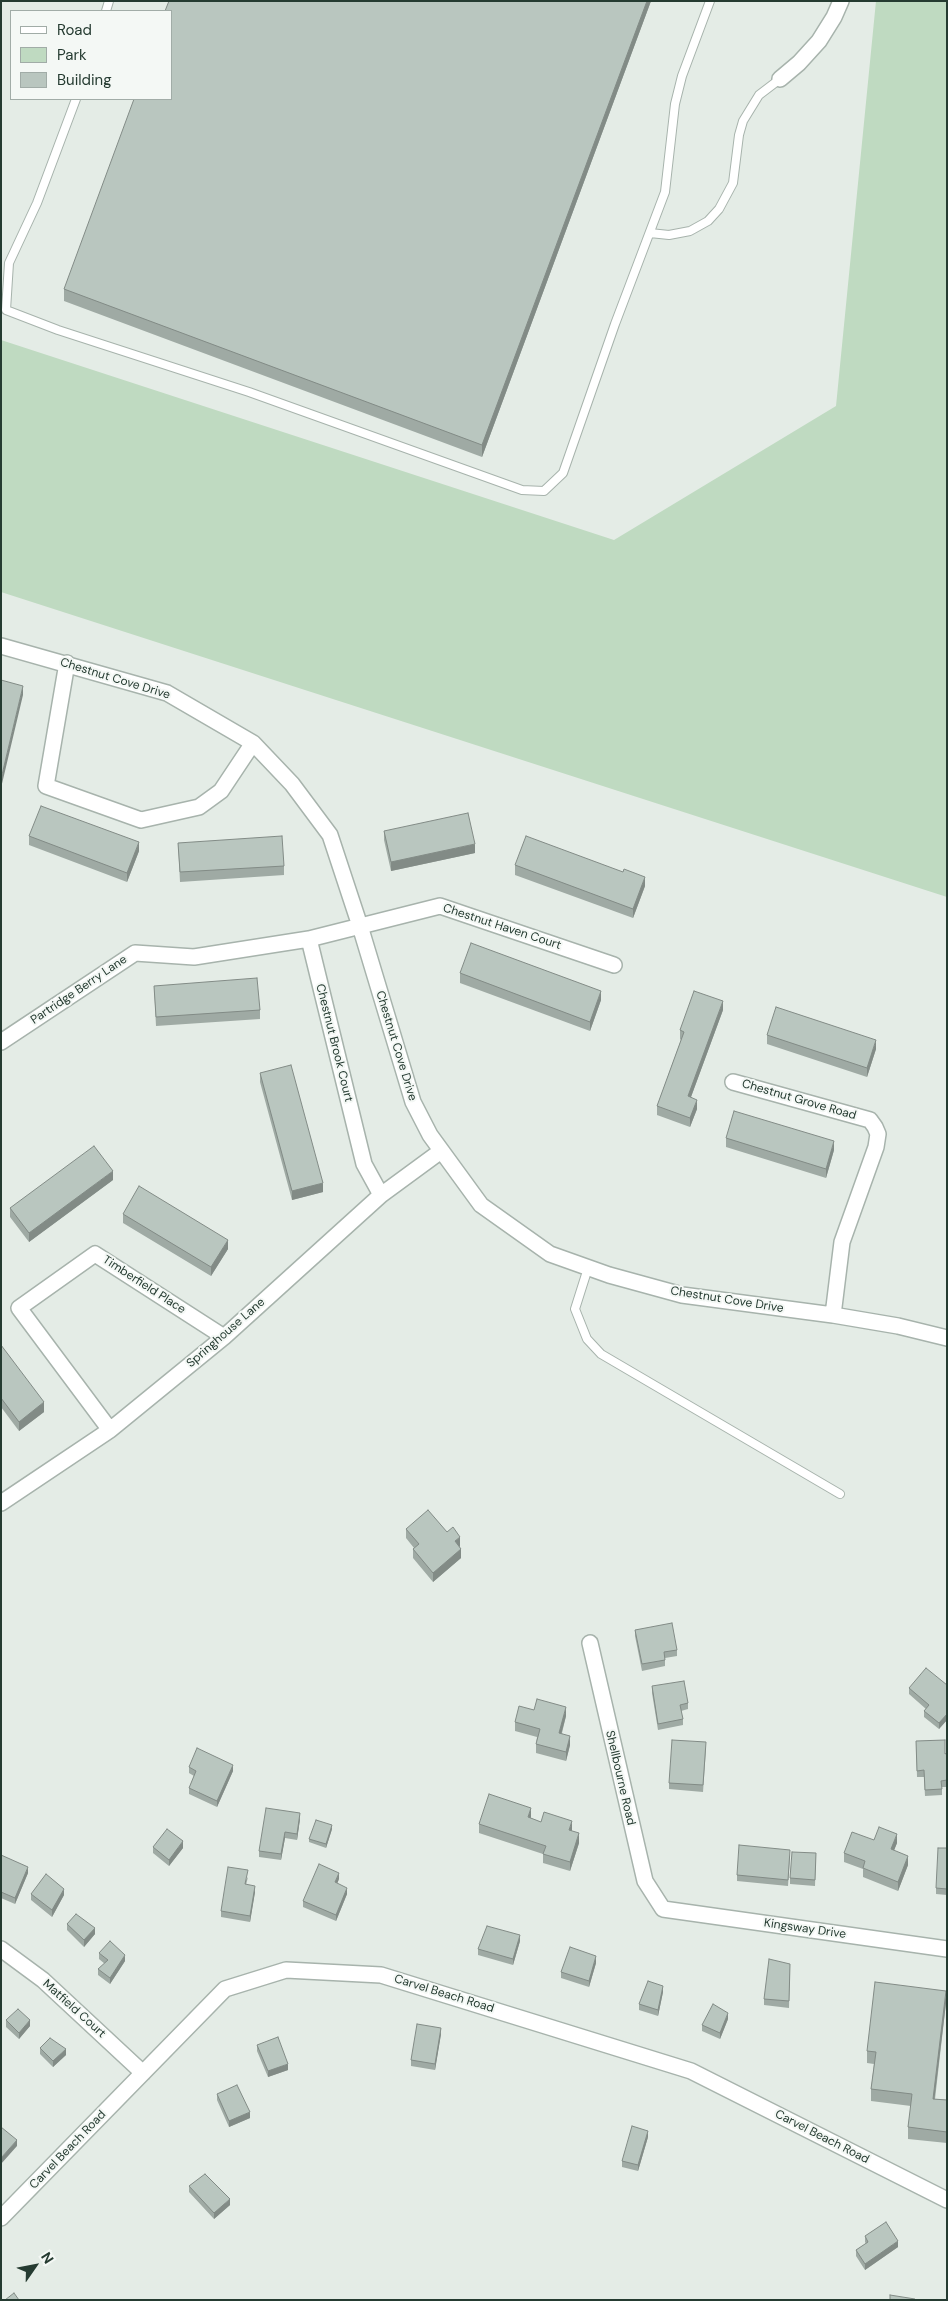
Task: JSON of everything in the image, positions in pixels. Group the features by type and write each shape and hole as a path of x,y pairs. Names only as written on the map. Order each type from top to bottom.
{"street":[{"path":"780,79 799,63 819,41 841,1"},
{"name":"Chestnut Cove Drive","path":"1,646 67,663 167,693 253,743 292,784 330,835 360,926 413,1102 441,1151 481,1205 550,1254 588,1268 682,1294 833,1315 898,1326 947,1338"},
{"path":"67,663 46,786 141,820 199,807 221,791 253,743"},
{"name":"Chestnut Haven Court","path":"360,926 440,906 614,965"},
{"path":"309,939 360,926"},
{"name":"Partridge Berry Lane","path":"1,1042 135,953 194,957 309,939"},
{"name":"Chestnut Brook Court","path":"309,939 364,1164 381,1195"},
{"name":"Chestnut Grove Road","path":"733,1082 870,1120 875,1127 878,1134 876,1147 842,1242 833,1315"},
{"name":"Springhouse Lane","path":"1,1503 110,1430 224,1336 381,1195 441,1151"},
{"name":"Timberfield Place","path":"110,1430 19,1308 95,1254 224,1336"},
{"name":"Shellbourne Road","path":"590,1643 645,1881 662,1909"},
{"name":"Kingsway Drive","path":"662,1909 947,1949"},
{"name":"Matfield Court","path":"1,1949 43,1980 144,2073"},
{"name":"Carvel Beach Road","path":"1,2218 225,1989 286,1970 381,1975 691,2071 947,2200"}],"lane":[{"path":"76,100 37,203 9,263 6,310 58,330 259,396 522,490 544,491 563,473 615,324 665,192 675,104 682,76 710,1"},
{"path":"650,233 669,235 690,231 708,221 719,209 735,175 738,142 743,121 759,96 780,79"},
{"path":"588,1268 575,1309 587,1339 601,1354 840,1494"}],"green space":[{"path":"876,1 947,1 947,897 1,592 1,340 614,540 836,406"}],"building":[{"path":"169,1 647,1 482,445 64,289 134,100 172,100 172,10 165,10"},
{"path":"1,680 23,686 1,779"},
{"path":"41,806 139,842 127,873 29,836"},
{"path":"468,813 475,844 391,862 384,831"},
{"path":"282,836 284,866 180,872 178,843"},
{"path":"526,836 623,872 624,869 645,877 633,909 515,865"},
{"path":"471,943 601,991 590,1022 460,973"},
{"path":"257,978 260,1010 156,1017 154,986"},
{"path":"694,991 723,1001 688,1096 697,1100 690,1118 657,1106 684,1032 680,1030"},
{"path":"776,1007 876,1040 867,1068 767,1035"},
{"path":"291,1065 323,1183 292,1191 260,1073"},
{"path":"734,1111 834,1141 826,1169 726,1138"},
{"path":"94,1146 113,1171 29,1233 10,1208"},
{"path":"139,1186 228,1240 211,1267 123,1214"},
{"path":"1,1345 44,1402 19,1422 1,1398"},
{"path":"428,1510 447,1532 453,1527 460,1537 455,1541 461,1549 433,1573 413,1549 419,1544 406,1529"},
{"path":"672,1623 677,1650 664,1652 665,1660 642,1664 635,1630"},
{"path":"926,1668 947,1685 947,1714 939,1723 924,1711 929,1705 909,1688"},
{"path":"684,1681 688,1703 680,1705 683,1719 658,1724 652,1686"},
{"path":"537,1699 566,1707 559,1733 570,1736 566,1752 536,1744 540,1729 515,1722 519,1706 534,1710"},
{"path":"672,1740 706,1742 703,1785 669,1783"},
{"path":"945,1740 947,1780 941,1781 942,1789 925,1790 924,1770 917,1771 916,1741"},
{"path":"197,1748 233,1765 217,1801 189,1788 196,1771 189,1767"},
{"path":"489,1794 531,1808 528,1817 541,1822 544,1812 572,1821 569,1830 579,1833 570,1862 543,1854 546,1846 479,1824"},
{"path":"266,1808 300,1813 297,1834 285,1832 281,1854 259,1851"},
{"path":"316,1820 332,1825 326,1844 309,1839"},
{"path":"879,1827 897,1834 891,1849 908,1856 898,1882 863,1868 865,1861 844,1853 852,1832 874,1840"},
{"path":"167,1829 183,1841 169,1860 153,1847"},
{"path":"739,1845 790,1850 788,1880 737,1875"},
{"path":"938,1848 947,1848 947,1889 936,1888"},
{"path":"792,1852 816,1853 815,1880 790,1878"},
{"path":"1,1855 28,1867 15,1898 1,1892"},
{"path":"319,1864 339,1873 335,1882 347,1888 336,1915 303,1901"},
{"path":"228,1867 248,1870 245,1884 255,1886 250,1916 221,1911"},
{"path":"46,1874 64,1889 52,1910 31,1894"},
{"path":"76,1914 95,1928 84,1940 67,1924"},
{"path":"487,1926 520,1935 513,1959 478,1949"},
{"path":"110,1941 125,1955 110,1978 98,1969 108,1960 99,1953"},
{"path":"570,1947 596,1956 589,1981 561,1972"},
{"path":"769,1959 790,1964 789,2001 764,1999"},
{"path":"648,1981 663,1986 658,2010 639,2004"},
{"path":"875,1982 946,1991 933,2099 947,2100 947,2132 908,2127 912,2094 871,2089 876,2052 867,2051"},
{"path":"713,2004 728,2013 720,2033 702,2025"},
{"path":"18,2009 30,2020 19,2033 6,2020"},
{"path":"417,2024 441,2028 435,2064 411,2060"},
{"path":"278,2037 288,2064 268,2071 257,2045"},
{"path":"50,2038 66,2049 53,2061 40,2048"},
{"path":"237,2085 250,2112 229,2121 217,2094"},
{"path":"632,2126 648,2131 638,2165 622,2161"},
{"path":"1,2127 17,2140 1,2158"},
{"path":"205,2174 230,2199 214,2213 189,2186"},
{"path":"886,2222 898,2241 865,2264 856,2250 868,2242 865,2236"},
{"path":"14,2293 19,2300 5,2300"},
{"path":"890,2295 915,2299 915,2300 890,2300"}]}
